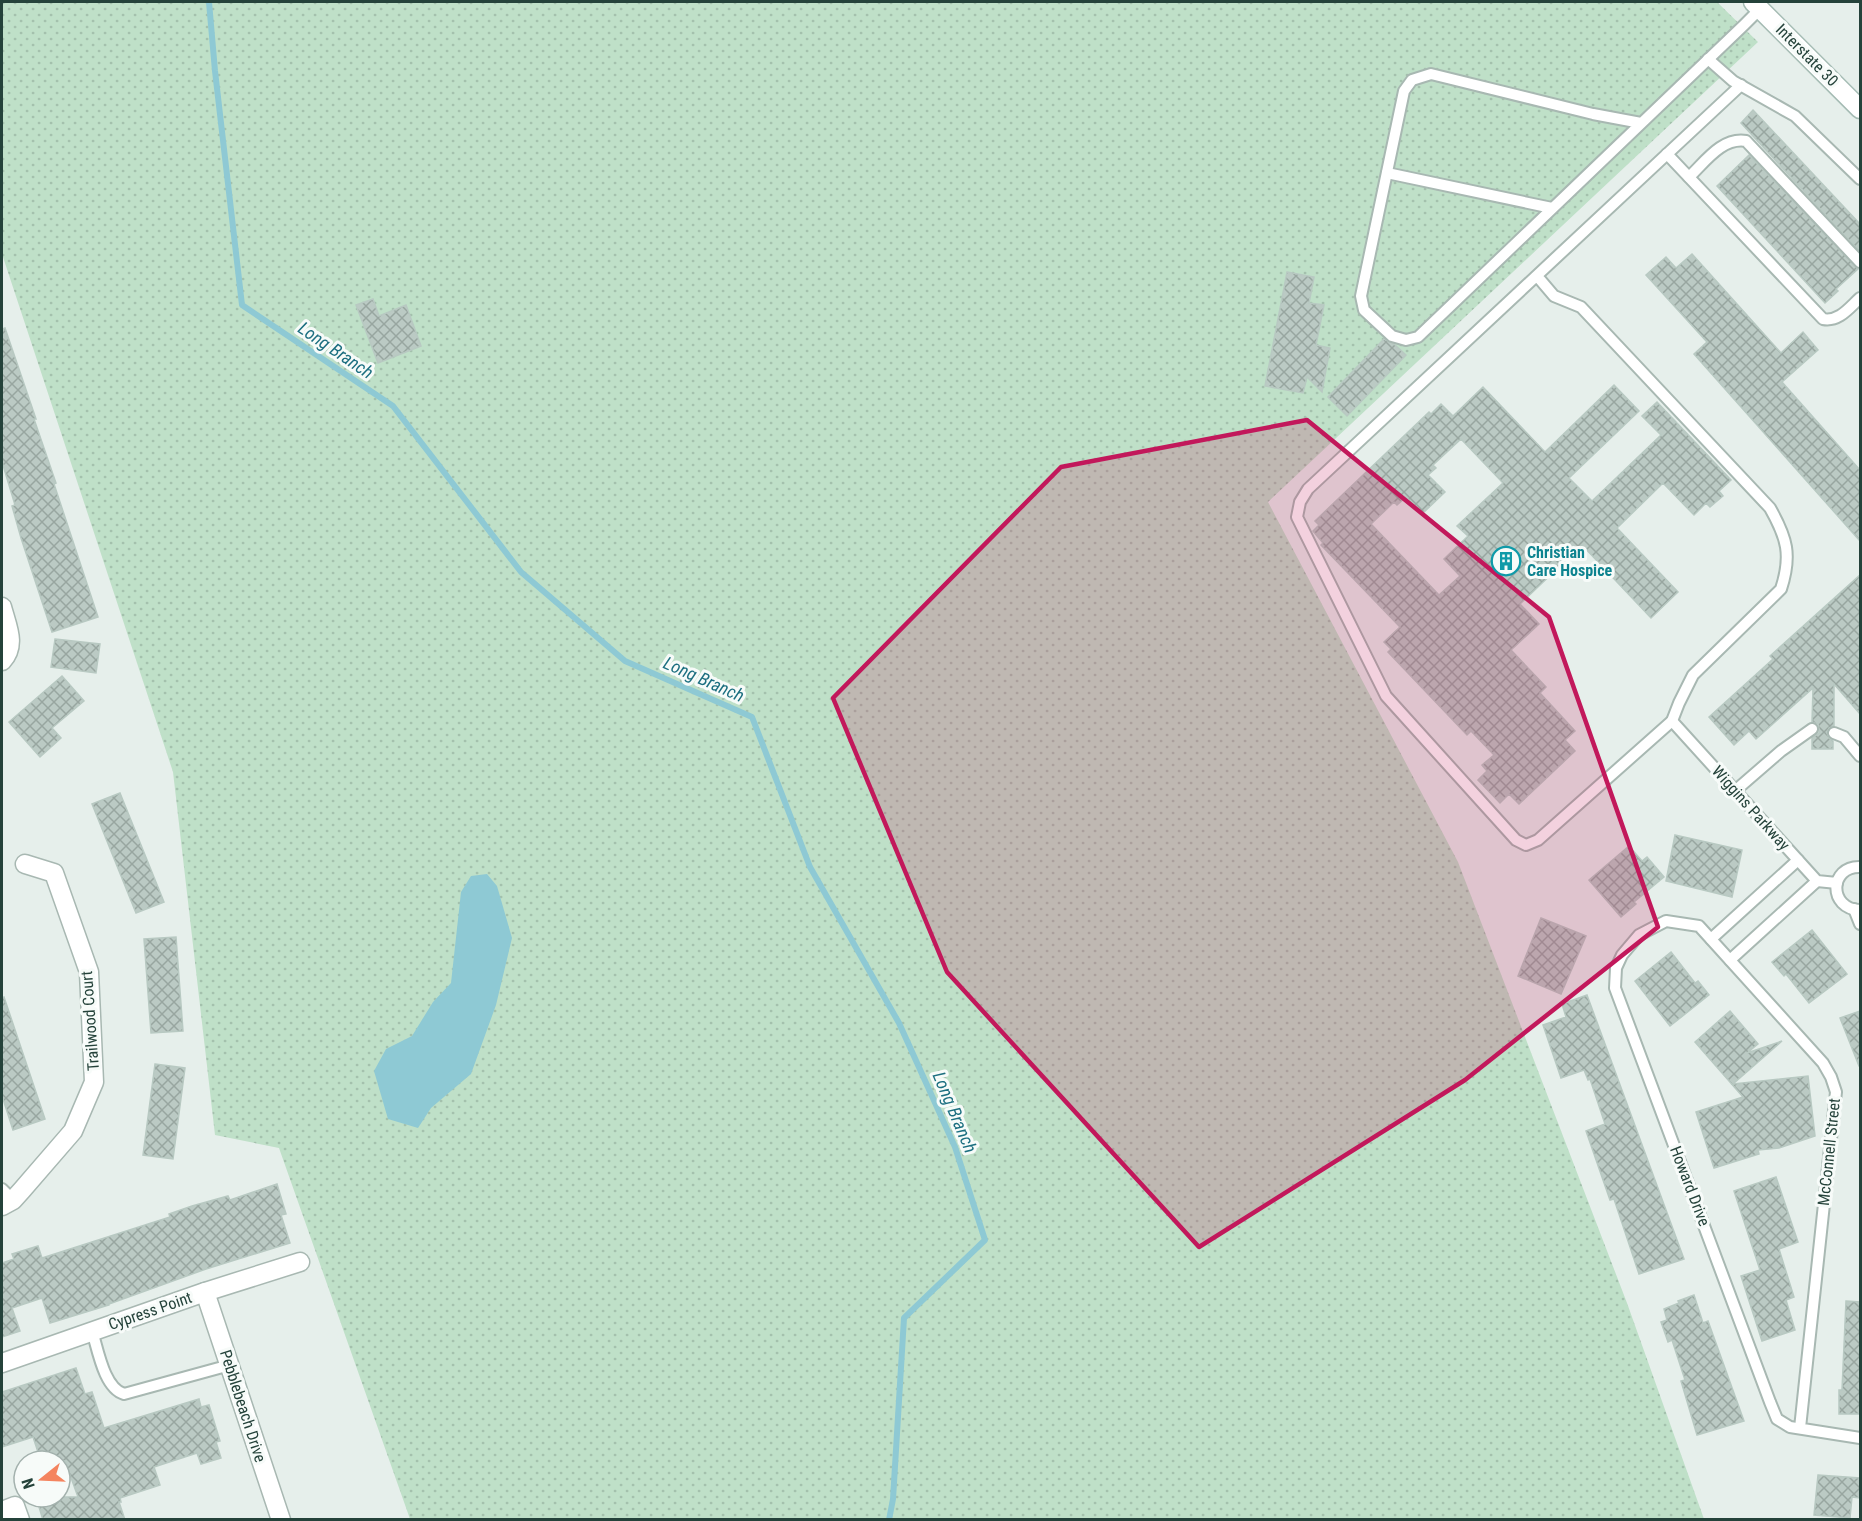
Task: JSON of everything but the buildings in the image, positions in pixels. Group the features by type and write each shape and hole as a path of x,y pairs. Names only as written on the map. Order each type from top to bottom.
{"street":[{"name":"Interstate 30","path":"1756,5 1860,109"},
{"path":"2,607 11,638 8,655 2,661"},
{"name":"Trailwood Court","path":"5,1198 73,1131 94,1082 89,972 54,873 26,864"},
{"name":"Cypress Point","path":"2,1363 205,1292 300,1262"},
{"name":"Pebblebeach Drive","path":"205,1292 281,1520"},
{"path":"2,1511 15,1506 20,1520"}],"lane":[{"path":"1641,123 1593,114 1431,74 1412,80 1404,91 1361,296 1364,310 1392,336 1406,340 1419,337 1708,59 1756,5"},
{"path":"1708,59 1733,81 1795,116 1860,179"},
{"path":"1536,276 1554,296 1581,307 1770,508 1783,531 1788,549 1786,573 1781,589 1693,675 1672,721 1538,840 1526,845 1516,840 1386,696 1297,517 1300,502 1308,489 1536,276 1667,154 1701,123 1741,85"},
{"path":"1689,177 1723,144 1739,140 1746,141 1860,262"},
{"path":"1667,154 1823,319 1831,321 1837,318 1860,298"},
{"path":"1387,172 1552,208"},
{"name":"Wiggins Parkway","path":"1672,721 1817,881"},
{"path":"1736,790 1781,751 1812,729"},
{"path":"1834,733 1844,737 1860,756"},
{"path":"1711,939 1798,860"},
{"path":"1860,865 1845,871 1837,883 1838,897 1848,907 1857,909 1860,924"},
{"path":"1730,960 1817,881 1837,883"},
{"name":"Howard Drive","path":"1699,926 1666,921 1639,935 1622,955 1616,968 1615,988 1777,1419 1790,1427 1860,1438"},
{"name":"McConnell Street","path":"1699,926 1823,1063 1836,1092 1800,1428"},
{"path":"92,1332 109,1383 116,1392 124,1394 230,1365"}],"highlighted area":[{"path":"1307,420 1549,617 1658,927 1465,1080 1199,1247 947,972 833,698 1061,467"}],"green space":[{"path":"2,2 1717,2 1758,42 1268,502 1458,862 1627,1303 1704,1519 410,1519 279,1148 215,1135 173,772 2,254"}],"water":[{"path":"487,874 497,886 512,938 496,1005 471,1074 431,1108 418,1128 388,1119 374,1071 386,1049 412,1036 433,1002 451,983 461,892 471,876"}],"waterway":[{"name":"Long Branch","path":"209,2 242,305 393,406 521,572 625,661 752,717 810,867 899,1023 955,1147 985,1240 904,1318 893,1499 889,1520"}],"place":[{"name":"Christian Care Hospice","path":"1506,561"}]}
